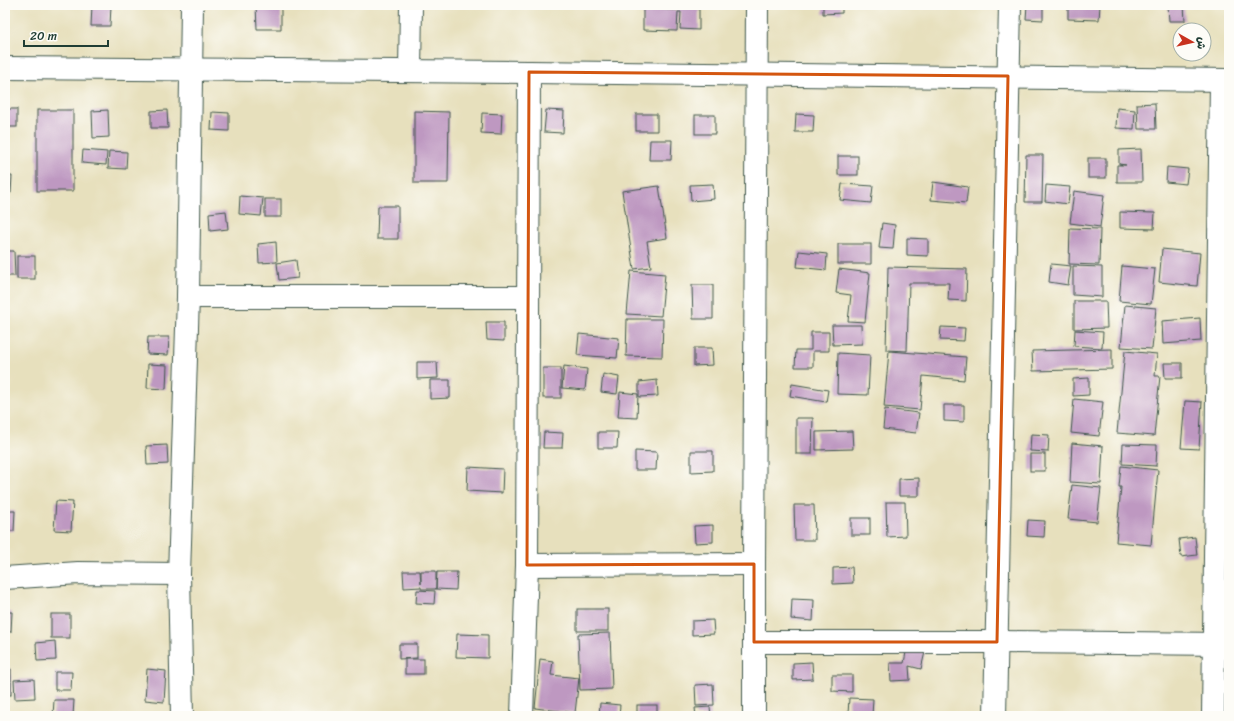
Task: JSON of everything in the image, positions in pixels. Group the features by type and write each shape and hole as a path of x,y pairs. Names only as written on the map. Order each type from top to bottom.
{"street":[{"path":"182,716 179,574 188,296 192,5"},
{"path":"410,71 411,5"},
{"path":"754,716 757,5"},
{"path":"996,716 1010,5"},
{"path":"5,68 1008,76 1225,80 1222,644 1213,716"},
{"path":"522,716 527,565 529,72"},
{"path":"188,296 528,297"},
{"path":"527,565 754,564"},
{"path":"5,578 78,573 179,574"},
{"path":"754,642 1222,644"}],"highlighted area":[{"path":"529,72 1008,76 997,642 754,642 754,564 527,565"}],"building":[{"path":"92,5 111,5 110,26 91,26"},
{"path":"256,5 281,5 281,29 257,29"},
{"path":"678,5 699,5 699,30 680,29 681,12 678,12 677,31 643,30 643,9 678,10"},
{"path":"823,5 842,5 842,13 823,14"},
{"path":"1027,5 1043,5 1043,20 1026,19"},
{"path":"1068,5 1100,5 1099,20 1068,19"},
{"path":"1168,5 1184,5 1185,21 1169,21"},
{"path":"1155,103 1156,129 1138,129 1137,104"},
{"path":"1117,108 1135,110 1134,129 1116,128"},
{"path":"5,109 17,109 17,127 5,127"},
{"path":"37,110 73,110 73,191 37,191"},
{"path":"108,110 109,137 93,138 92,111"},
{"path":"167,110 168,128 151,128 151,111"},
{"path":"546,110 564,111 563,133 544,132"},
{"path":"414,111 449,112 448,183 414,183"},
{"path":"212,112 229,113 229,131 211,130"},
{"path":"482,113 502,114 501,134 481,133"},
{"path":"636,114 657,114 657,131 636,131"},
{"path":"796,114 814,115 813,132 795,132"},
{"path":"695,115 715,115 715,134 695,134"},
{"path":"650,140 672,140 671,160 649,160"},
{"path":"1141,149 1142,182 1117,182 1117,165 1126,165 1119,164 1119,150"},
{"path":"83,150 107,152 106,165 82,163"},
{"path":"109,151 127,152 126,169 108,168"},
{"path":"1026,155 1043,155 1042,202 1025,202"},
{"path":"838,156 858,156 858,175 838,175"},
{"path":"1088,158 1106,158 1106,178 1088,178"},
{"path":"1167,167 1188,169 1186,184 1166,182"},
{"path":"5,176 12,176 11,193 5,193"},
{"path":"933,182 968,187 966,203 931,200"},
{"path":"713,184 714,199 691,201 690,185"},
{"path":"842,184 873,186 871,203 840,200"},
{"path":"1046,185 1070,187 1068,204 1045,201"},
{"path":"659,186 667,238 647,241 651,267 634,269 622,191"},
{"path":"1074,191 1104,195 1100,227 1070,223"},
{"path":"240,196 263,198 261,216 239,214"},
{"path":"265,199 281,199 281,217 265,217"},
{"path":"378,206 398,206 398,239 377,239"},
{"path":"226,211 228,229 210,231 209,213"},
{"path":"1120,212 1155,213 1154,229 1120,228"},
{"path":"882,223 895,225 893,249 879,248"},
{"path":"1070,228 1100,229 1099,265 1069,264"},
{"path":"907,238 928,239 928,256 907,255"},
{"path":"276,242 277,262 259,263 258,244"},
{"path":"838,244 871,244 871,264 838,264"},
{"path":"1162,249 1200,253 1197,286 1159,282"},
{"path":"5,251 14,251 15,276 5,276"},
{"path":"799,251 827,254 826,270 797,267"},
{"path":"17,256 35,256 35,279 17,279"},
{"path":"296,260 298,278 279,280 277,263"},
{"path":"1051,264 1071,266 1068,285 1049,282"},
{"path":"1073,266 1102,267 1102,297 1073,295"},
{"path":"1122,266 1155,269 1151,304 1119,301"},
{"path":"888,267 967,269 966,301 948,300 949,283 909,283 907,351 886,350"},
{"path":"839,269 870,273 865,322 848,321 851,295 836,293"},
{"path":"631,271 665,274 661,316 627,314"},
{"path":"692,285 713,285 713,319 693,319"},
{"path":"1074,301 1106,301 1107,328 1074,329"},
{"path":"1125,305 1156,308 1152,349 1121,347"},
{"path":"1200,318 1201,341 1163,344 1162,321"},
{"path":"627,319 663,319 662,357 626,356"},
{"path":"486,322 504,322 504,341 487,340"},
{"path":"832,325 861,325 862,344 833,345"},
{"path":"941,327 965,328 964,341 940,340"},
{"path":"1075,330 1103,332 1102,348 1074,346"},
{"path":"811,332 829,332 829,351 813,351 813,367 795,367 796,350 811,350"},
{"path":"579,334 619,338 617,358 577,355"},
{"path":"148,337 169,337 168,355 147,354"},
{"path":"694,348 712,348 713,365 694,366"},
{"path":"1112,349 1112,369 1033,371 1032,351"},
{"path":"889,351 966,357 964,380 923,376 920,410 884,407"},
{"path":"1125,351 1157,354 1155,376 1160,376 1154,436 1117,433"},
{"path":"838,353 870,355 868,395 837,394"},
{"path":"417,362 437,362 438,378 417,379"},
{"path":"1164,363 1182,363 1182,378 1165,378"},
{"path":"148,364 167,365 166,389 147,388"},
{"path":"564,366 587,369 585,390 562,388"},
{"path":"543,368 561,368 561,398 543,398"},
{"path":"603,374 619,377 617,394 601,392"},
{"path":"1089,378 1089,395 1073,396 1073,379"},
{"path":"430,380 450,380 450,398 430,399"},
{"path":"657,380 658,396 639,397 639,382"},
{"path":"792,384 828,390 826,402 790,396"},
{"path":"620,392 638,394 637,418 618,417"},
{"path":"1074,399 1103,402 1099,436 1071,433"},
{"path":"1185,401 1202,402 1199,449 1181,448"},
{"path":"944,405 964,405 964,422 944,421"},
{"path":"885,409 919,413 916,433 883,429"},
{"path":"796,418 813,418 812,454 796,454"},
{"path":"852,431 853,449 816,450 816,432"},
{"path":"544,432 563,433 562,448 543,448"},
{"path":"598,432 618,432 617,448 598,448"},
{"path":"1031,434 1049,435 1048,452 1030,451"},
{"path":"1072,443 1103,446 1101,484 1070,482"},
{"path":"1123,444 1157,445 1156,466 1122,464"},
{"path":"167,445 168,464 147,465 146,446"},
{"path":"635,451 657,452 656,470 635,470"},
{"path":"691,451 713,451 713,471 691,472"},
{"path":"1030,454 1045,454 1045,471 1030,471"},
{"path":"1121,466 1158,470 1151,545 1116,542 1121,487 1119,487"},
{"path":"468,467 503,469 502,493 467,491"},
{"path":"919,478 919,496 899,496 899,479"},
{"path":"1072,485 1101,488 1097,522 1068,519"},
{"path":"56,501 73,502 71,531 54,530"},
{"path":"886,502 905,502 906,536 887,537"},
{"path":"794,505 814,505 815,540 795,540"},
{"path":"5,511 15,511 14,531 5,531"},
{"path":"851,518 870,518 870,535 851,535"},
{"path":"1028,520 1045,521 1044,537 1027,536"},
{"path":"713,525 713,542 695,543 694,526"},
{"path":"1195,537 1197,555 1181,557 1179,539"},
{"path":"852,567 853,583 833,584 833,568"},
{"path":"403,571 420,571 421,584 421,571 436,571 436,589 421,589 421,587 404,588"},
{"path":"437,572 457,572 456,590 436,589"},
{"path":"417,590 435,591 434,604 416,603"},
{"path":"792,599 814,600 813,621 791,619"},
{"path":"577,609 608,609 608,631 577,631"},
{"path":"5,612 12,612 11,632 5,632"},
{"path":"51,614 70,614 70,638 51,638"},
{"path":"713,620 714,634 692,635 692,621"},
{"path":"610,633 612,689 580,690 578,634"},
{"path":"457,634 488,635 488,658 456,657"},
{"path":"55,641 56,660 37,661 36,643"},
{"path":"399,644 417,644 417,658 399,659"},
{"path":"907,647 925,652 921,669 909,666 910,680 891,681 890,663 904,663"},
{"path":"405,659 424,659 424,674 405,674"},
{"path":"540,659 553,661 551,675 579,678 575,713 535,708"},
{"path":"812,662 813,679 793,680 793,663"},
{"path":"5,668 11,669 11,681 5,681"},
{"path":"147,669 166,671 164,702 145,700"},
{"path":"55,672 72,672 71,690 55,690"},
{"path":"832,675 852,675 852,692 832,691"},
{"path":"34,679 35,698 15,699 14,680"},
{"path":"5,682 11,682 11,695 5,695"},
{"path":"713,684 714,705 696,706 695,685"},
{"path":"849,698 873,699 872,716 848,715"},
{"path":"54,700 74,700 73,716 53,716"},
{"path":"600,703 620,705 619,716 599,716"},
{"path":"637,705 657,705 657,716 637,716"},
{"path":"710,707 711,716 696,716 695,708"}]}
